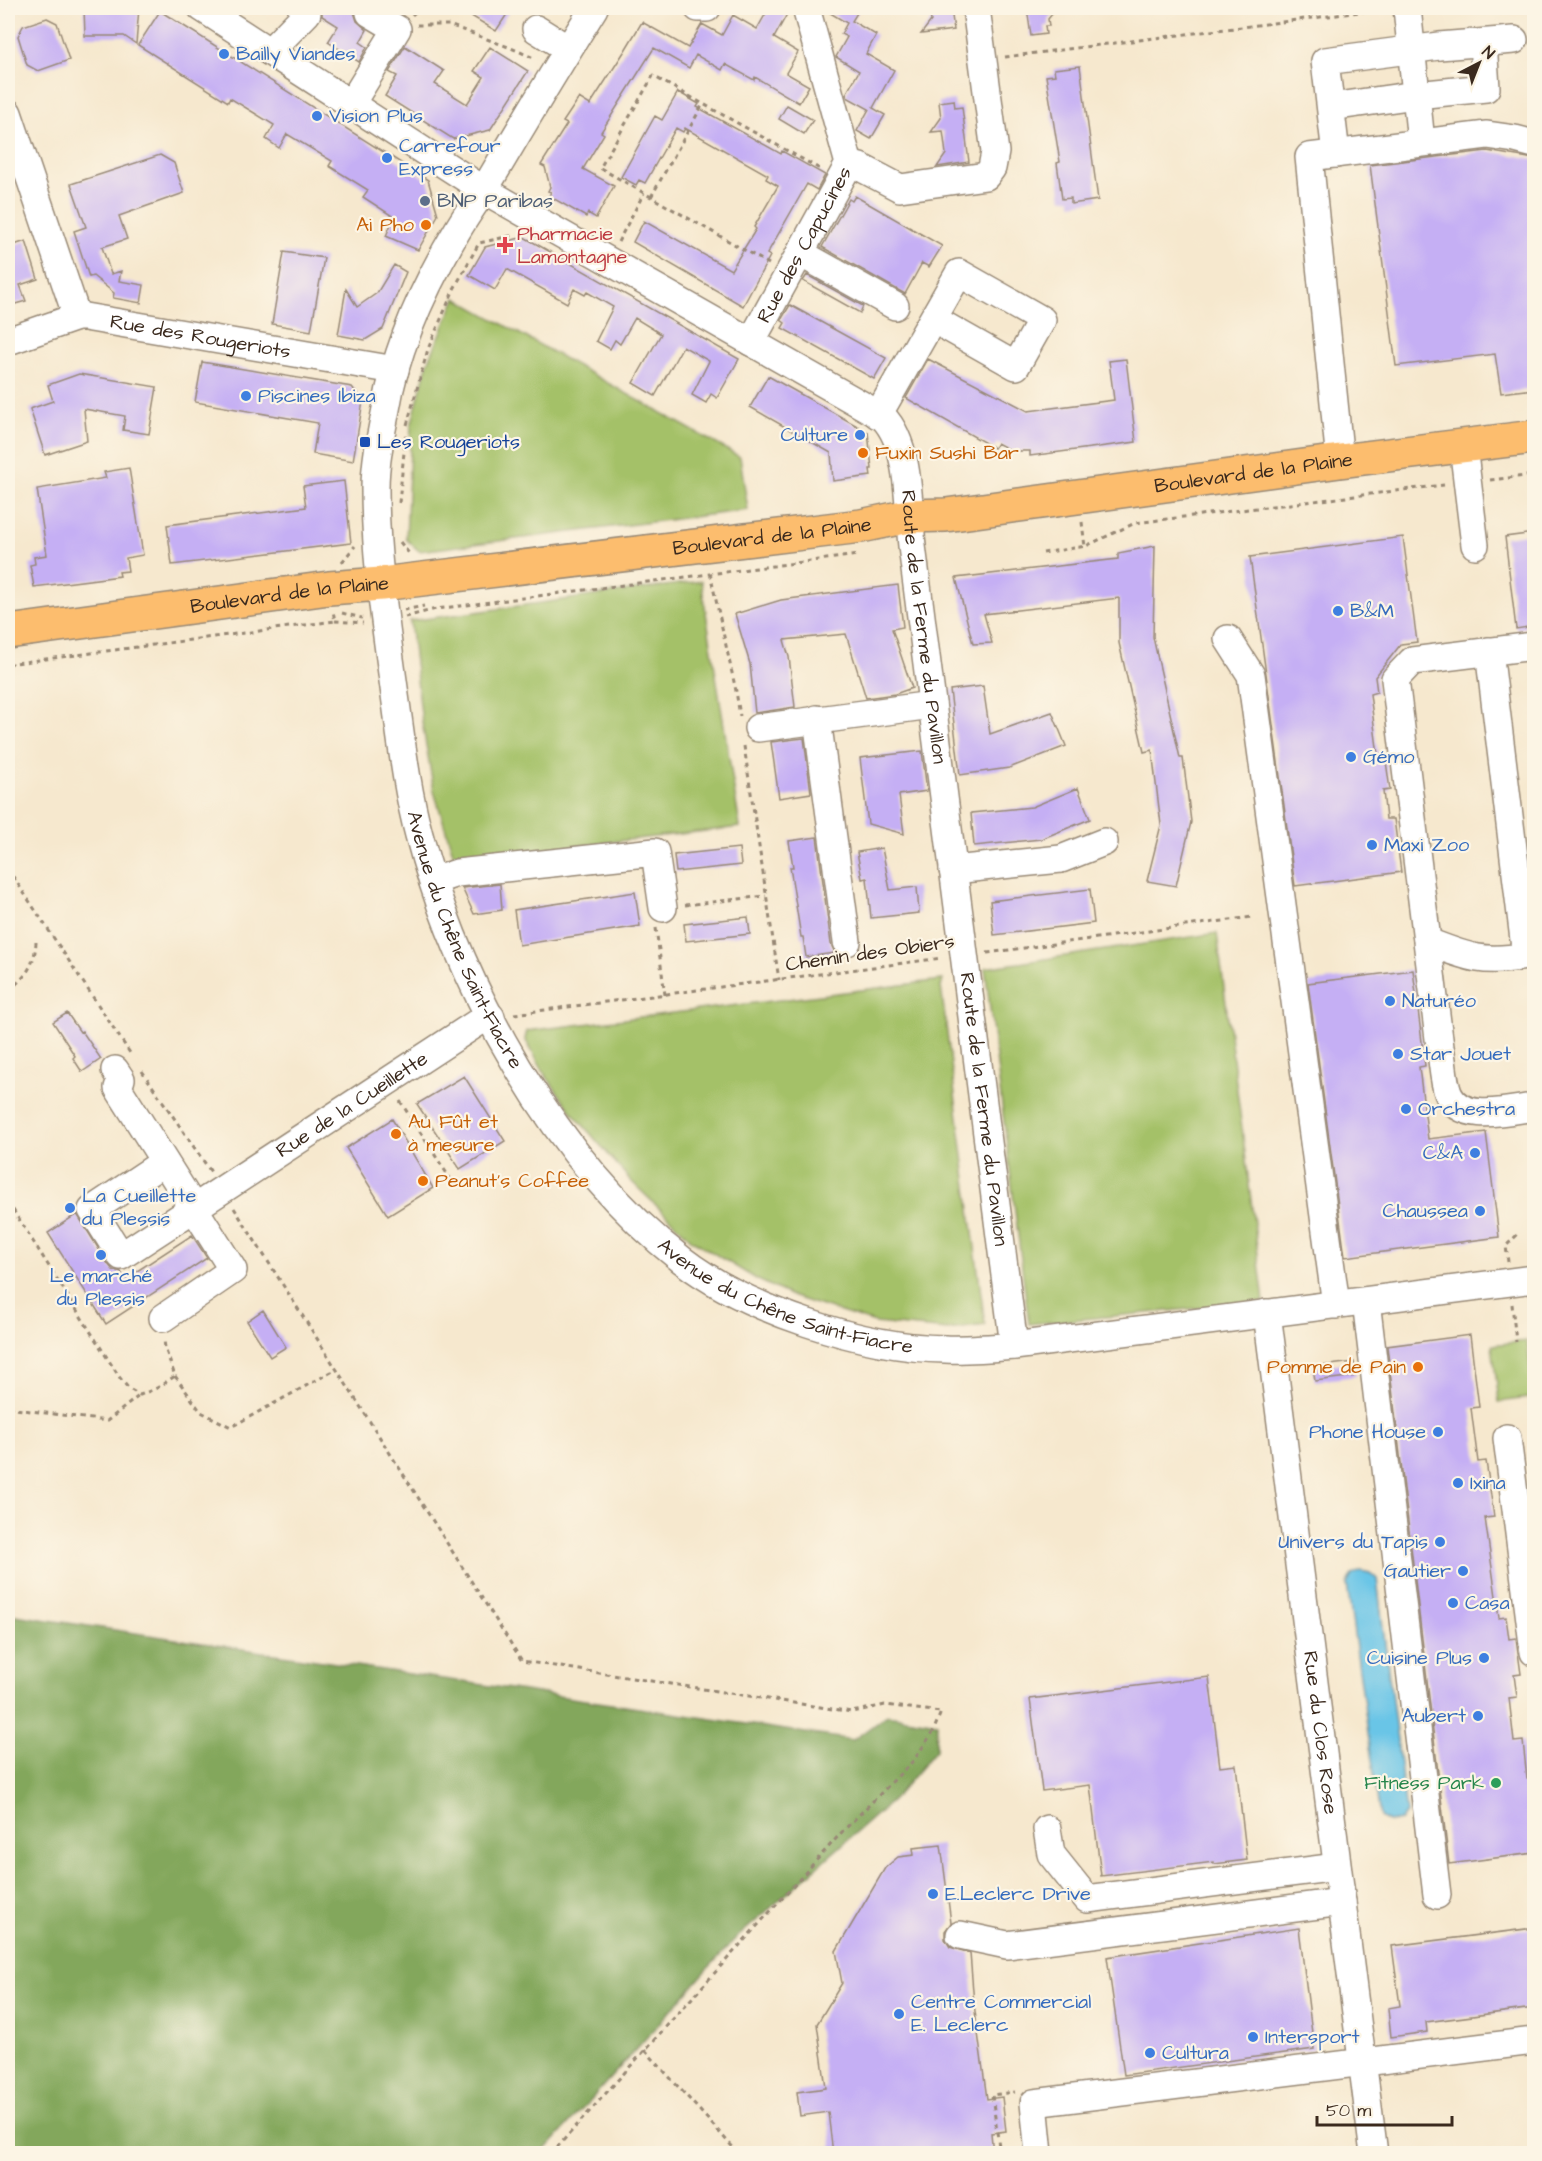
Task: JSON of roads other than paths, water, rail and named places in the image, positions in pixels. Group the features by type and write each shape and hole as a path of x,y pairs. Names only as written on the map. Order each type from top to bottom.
{"main road":[{"name":"Boulevard de la Plaine","path":"8,632 334,576 381,584 861,526 909,516 946,515 1534,437"}],"street":[{"name":"Route de la Ferme du Pavillon","path":"202,8 484,190 878,414 892,427 900,448 907,485 952,870 1014,1346"},
{"name":"Avenue du Chêne Saint-Fiacre","path":"594,8 484,190 459,227 431,277 395,370 386,406 375,484 381,584 407,781 419,835 433,881 474,985 522,1072 552,1118 601,1183 639,1223 685,1262 761,1305 871,1340 942,1350 1014,1346 1366,1301 1526,1270"},
{"path":"698,8 707,8"},
{"name":"Rue des Capucines","path":"751,342 845,172 807,8"},
{"path":"845,172 860,167 900,188 987,176 992,168 995,153 976,8"},
{"path":"1407,8 1421,142"},
{"path":"270,51 307,13"},
{"path":"351,104 397,29 370,13"},
{"path":"536,29 562,59"},
{"path":"1336,154 1325,62 1411,49 1514,40"},
{"path":"1331,106 1486,88 1483,43"},
{"path":"8,113 77,317"},
{"path":"1340,461 1309,157 1487,135 1534,144"},
{"path":"794,264 895,306"},
{"name":"Rue des Rougeriots","path":"8,340 77,317 395,370"},
{"path":"878,414 933,319"},
{"path":"1463,446 1475,545"},
{"path":"1228,639 1251,675 1336,1305"},
{"path":"1534,646 1412,661 1395,679 1440,1047 1448,1094 1454,1103 1473,1113 1534,1107"},
{"path":"1428,942 1466,957 1499,961 1526,956 1489,651"},
{"path":"747,730 932,705"},
{"path":"817,719 847,942"},
{"path":"952,870 1061,859 1104,842"},
{"path":"433,881 457,873 655,852 663,908"},
{"name":"Rue de la Cueillette","path":"164,1162 92,1210 121,1256 213,1190 387,1082 480,1021 491,1017"},
{"path":"129,1063 118,1088 164,1162 213,1190 233,1270 163,1318"},
{"path":"1366,1301 1437,1895"},
{"name":"Rue du Clos Rose","path":"1267,1313 1374,2154"},
{"path":"1507,1438 1534,1652"},
{"path":"1047,1829 1051,1854 1087,1899 1337,1867"},
{"path":"960,1935 1007,1945 1342,1902"},
{"path":"1039,2154 1034,2103 1534,2041"}],"water":[{"path":"1361,1571 1370,1573 1377,1579 1406,1813 1401,1820 1388,1822 1380,1817 1347,1584 1352,1575"}],"place":[{"name":"Bailly Viandes","path":"224,54"},
{"name":"Vision Plus","path":"317,116"},
{"name":"Carrefour Express","path":"387,158"},
{"name":"BNP Paribas","path":"425,201"},
{"name":"Ai Pho","path":"426,225"},
{"name":"Pharmacie Lamontagne","path":"505,245"},
{"name":"Piscines Ibiza","path":"246,396"},
{"name":"Culture","path":"860,435"},
{"name":"Les Rougeriots","path":"365,442"},
{"name":"Fuxin Sushi Bar","path":"863,453"},
{"name":"B&M","path":"1338,611"},
{"name":"Gémo","path":"1351,757"},
{"name":"Maxi Zoo","path":"1372,845"},
{"name":"Naturéo","path":"1390,1001"},
{"name":"Star Jouet","path":"1398,1054"},
{"name":"Orchestra","path":"1406,1109"},
{"name":"Au Fût et à mesure","path":"396,1134"},
{"name":"C&A","path":"1475,1153"},
{"name":"Peanut's Coffee","path":"423,1181"},
{"name":"La Cueillette du Plessis","path":"70,1208"},
{"name":"Chaussea","path":"1480,1211"},
{"name":"Le marché du Plessis","path":"101,1255"},
{"name":"Pomme de Pain","path":"1418,1367"},
{"name":"Phone House","path":"1438,1432"},
{"name":"Ixina","path":"1458,1483"},
{"name":"Univers du Tapis","path":"1440,1542"},
{"name":"Gautier","path":"1463,1571"},
{"name":"Casa","path":"1453,1603"},
{"name":"Cuisine Plus","path":"1484,1658"},
{"name":"Aubert","path":"1478,1716"},
{"name":"Fitness Park","path":"1496,1783"},
{"name":"E.Leclerc Drive","path":"933,1894"},
{"name":"Centre Commercial E. Leclerc","path":"899,2014"},
{"name":"Intersport","path":"1253,2037"},
{"name":"Cultura","path":"1150,2053"}]}
